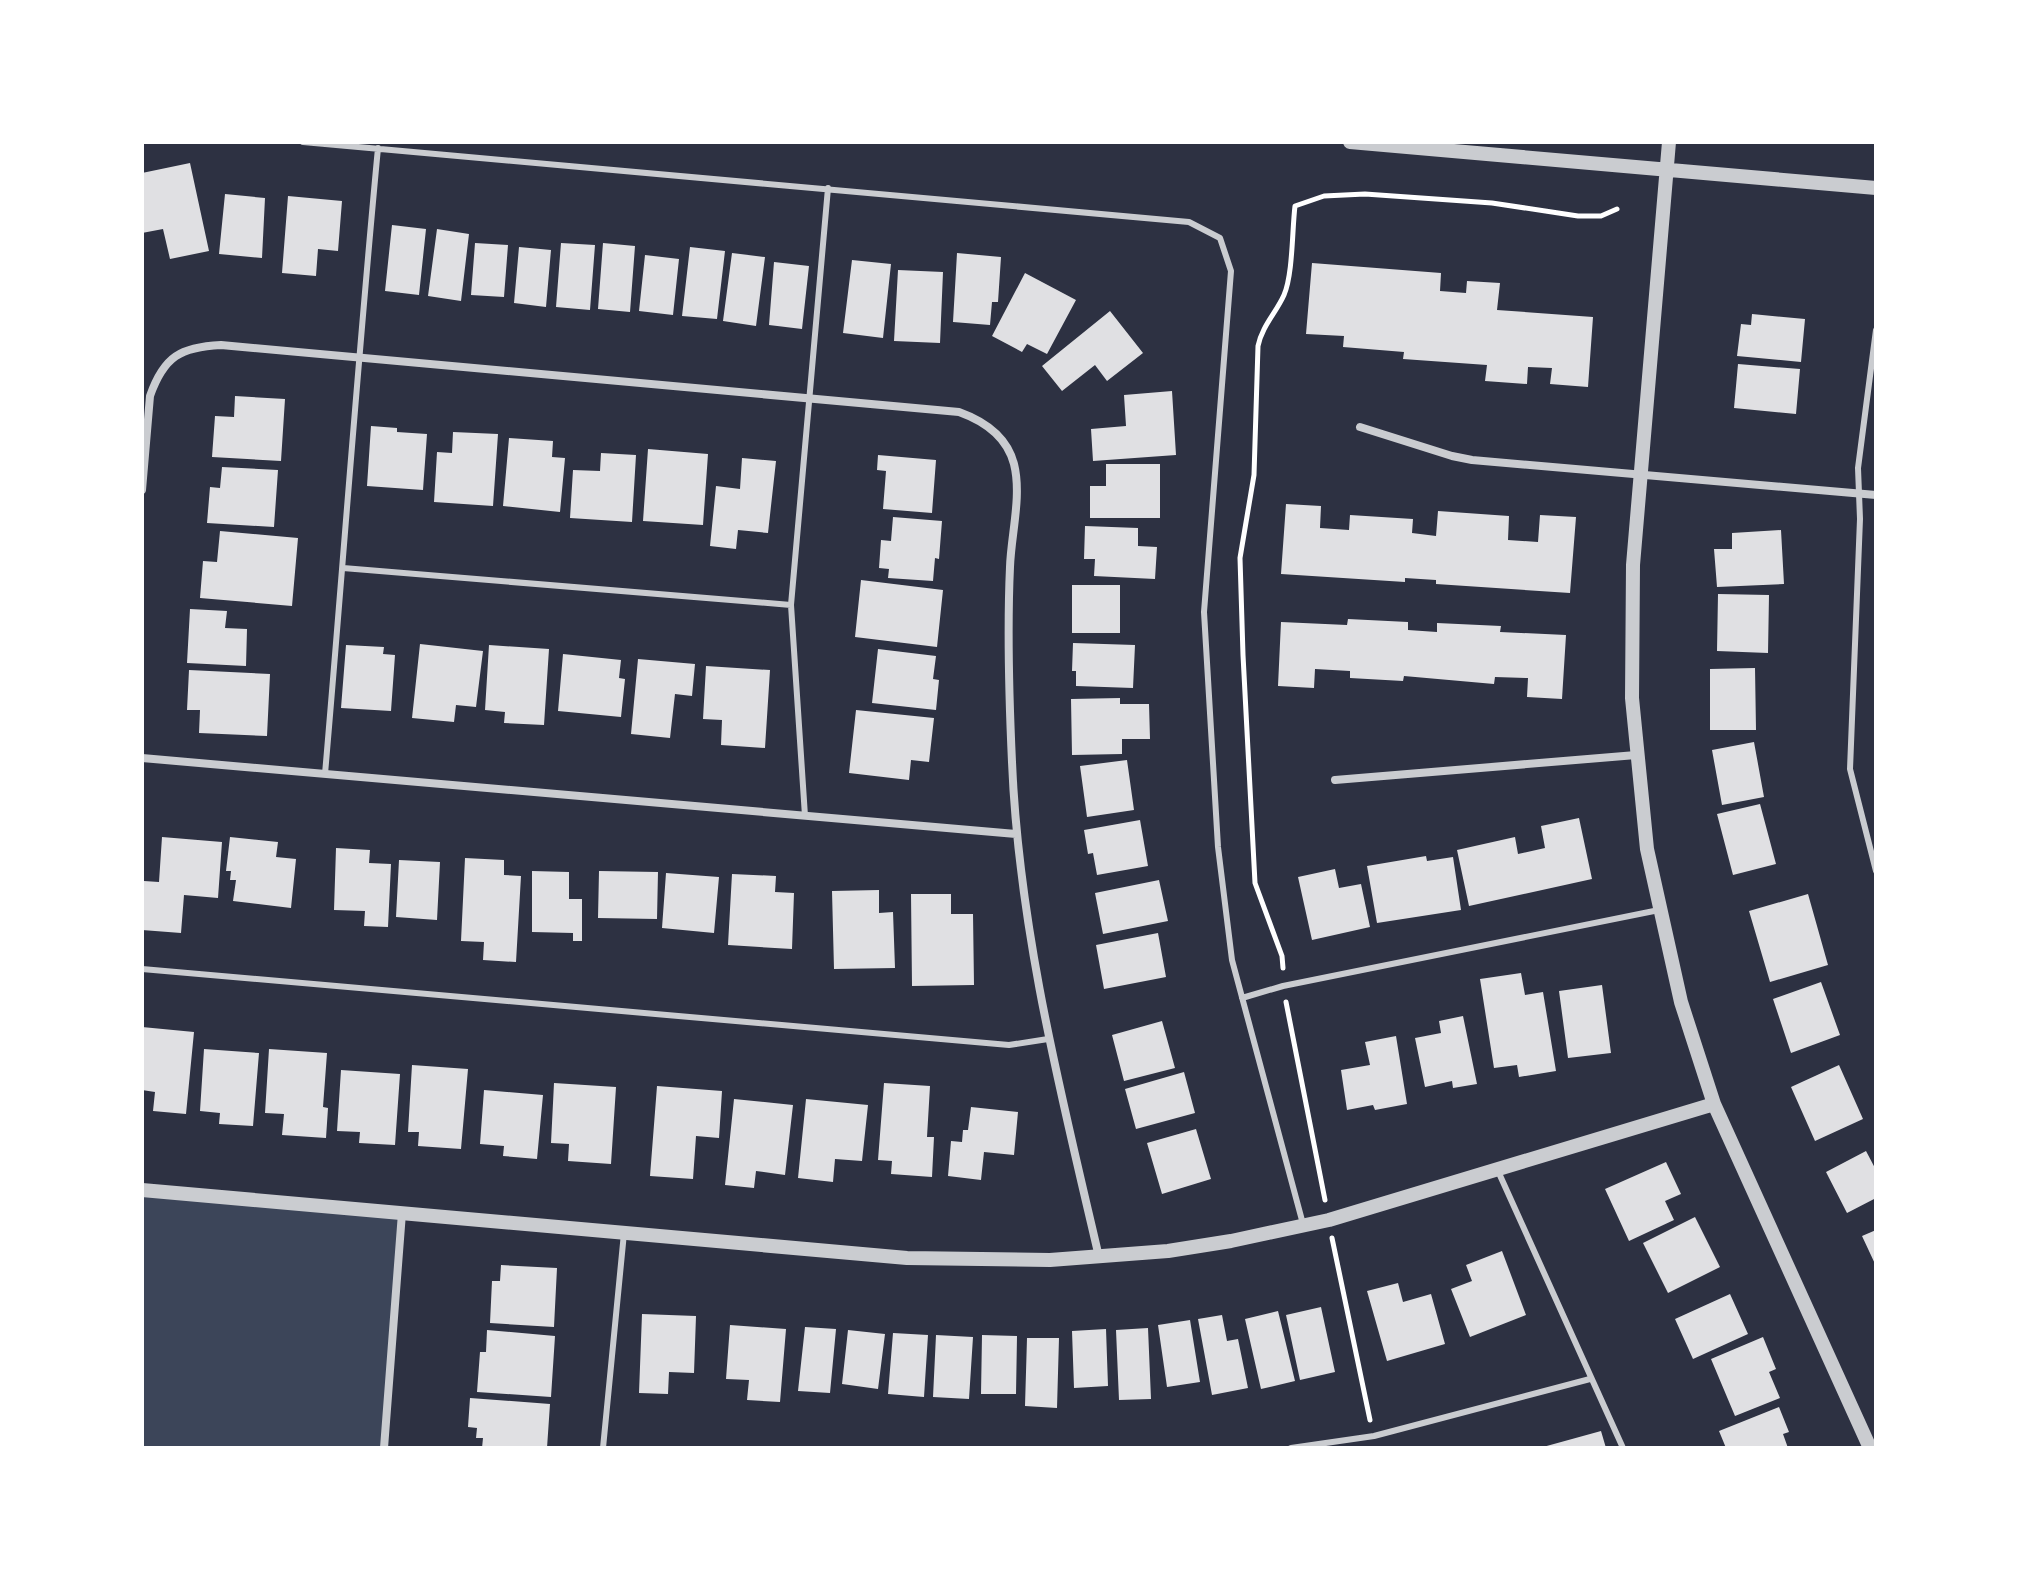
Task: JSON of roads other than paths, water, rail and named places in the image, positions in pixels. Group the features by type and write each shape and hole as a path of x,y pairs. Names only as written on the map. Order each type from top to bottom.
{"street":[{"path":"1350,142 1876,188"},
{"path":"1669,142 1633,565 1632,698 1645,834 1681,1002 1714,1104 1870,1448"},
{"path":"142,490 150,396 160,371 172,357 186,350 221,345 959,412 978,419 998,436 1009,451 1014,467 1016,486 1009,629 1016,834 1048,1039 1099,1257"},
{"path":"1360,427 1472,460 1876,495"},
{"path":"1335,780 1636,755"},
{"path":"142,758 1016,834"},
{"path":"142,1190 907,1258 1050,1260 1231,1241 1304,1226 1714,1104"},
{"path":"384,1448 402,1213"}],"lane":[{"path":"303,142 1189,222 1220,238 1231,271 1204,612 1218,847 1232,960 1304,1226"},
{"path":"325,774 378,148"},
{"path":"805,816 791,605 828,188"},
{"path":"1876,330 1858,468 1860,519 1850,769 1876,871"},
{"path":"343,568 791,605"},
{"path":"1242,998 1283,986 1659,910"},
{"path":"142,969 993,1043 1024,1044 1048,1039"},
{"path":"1498,1170 1623,1448"},
{"path":"603,1448 624,1233"},
{"path":"1291,1448 1374,1436 1590,1379"}]}
